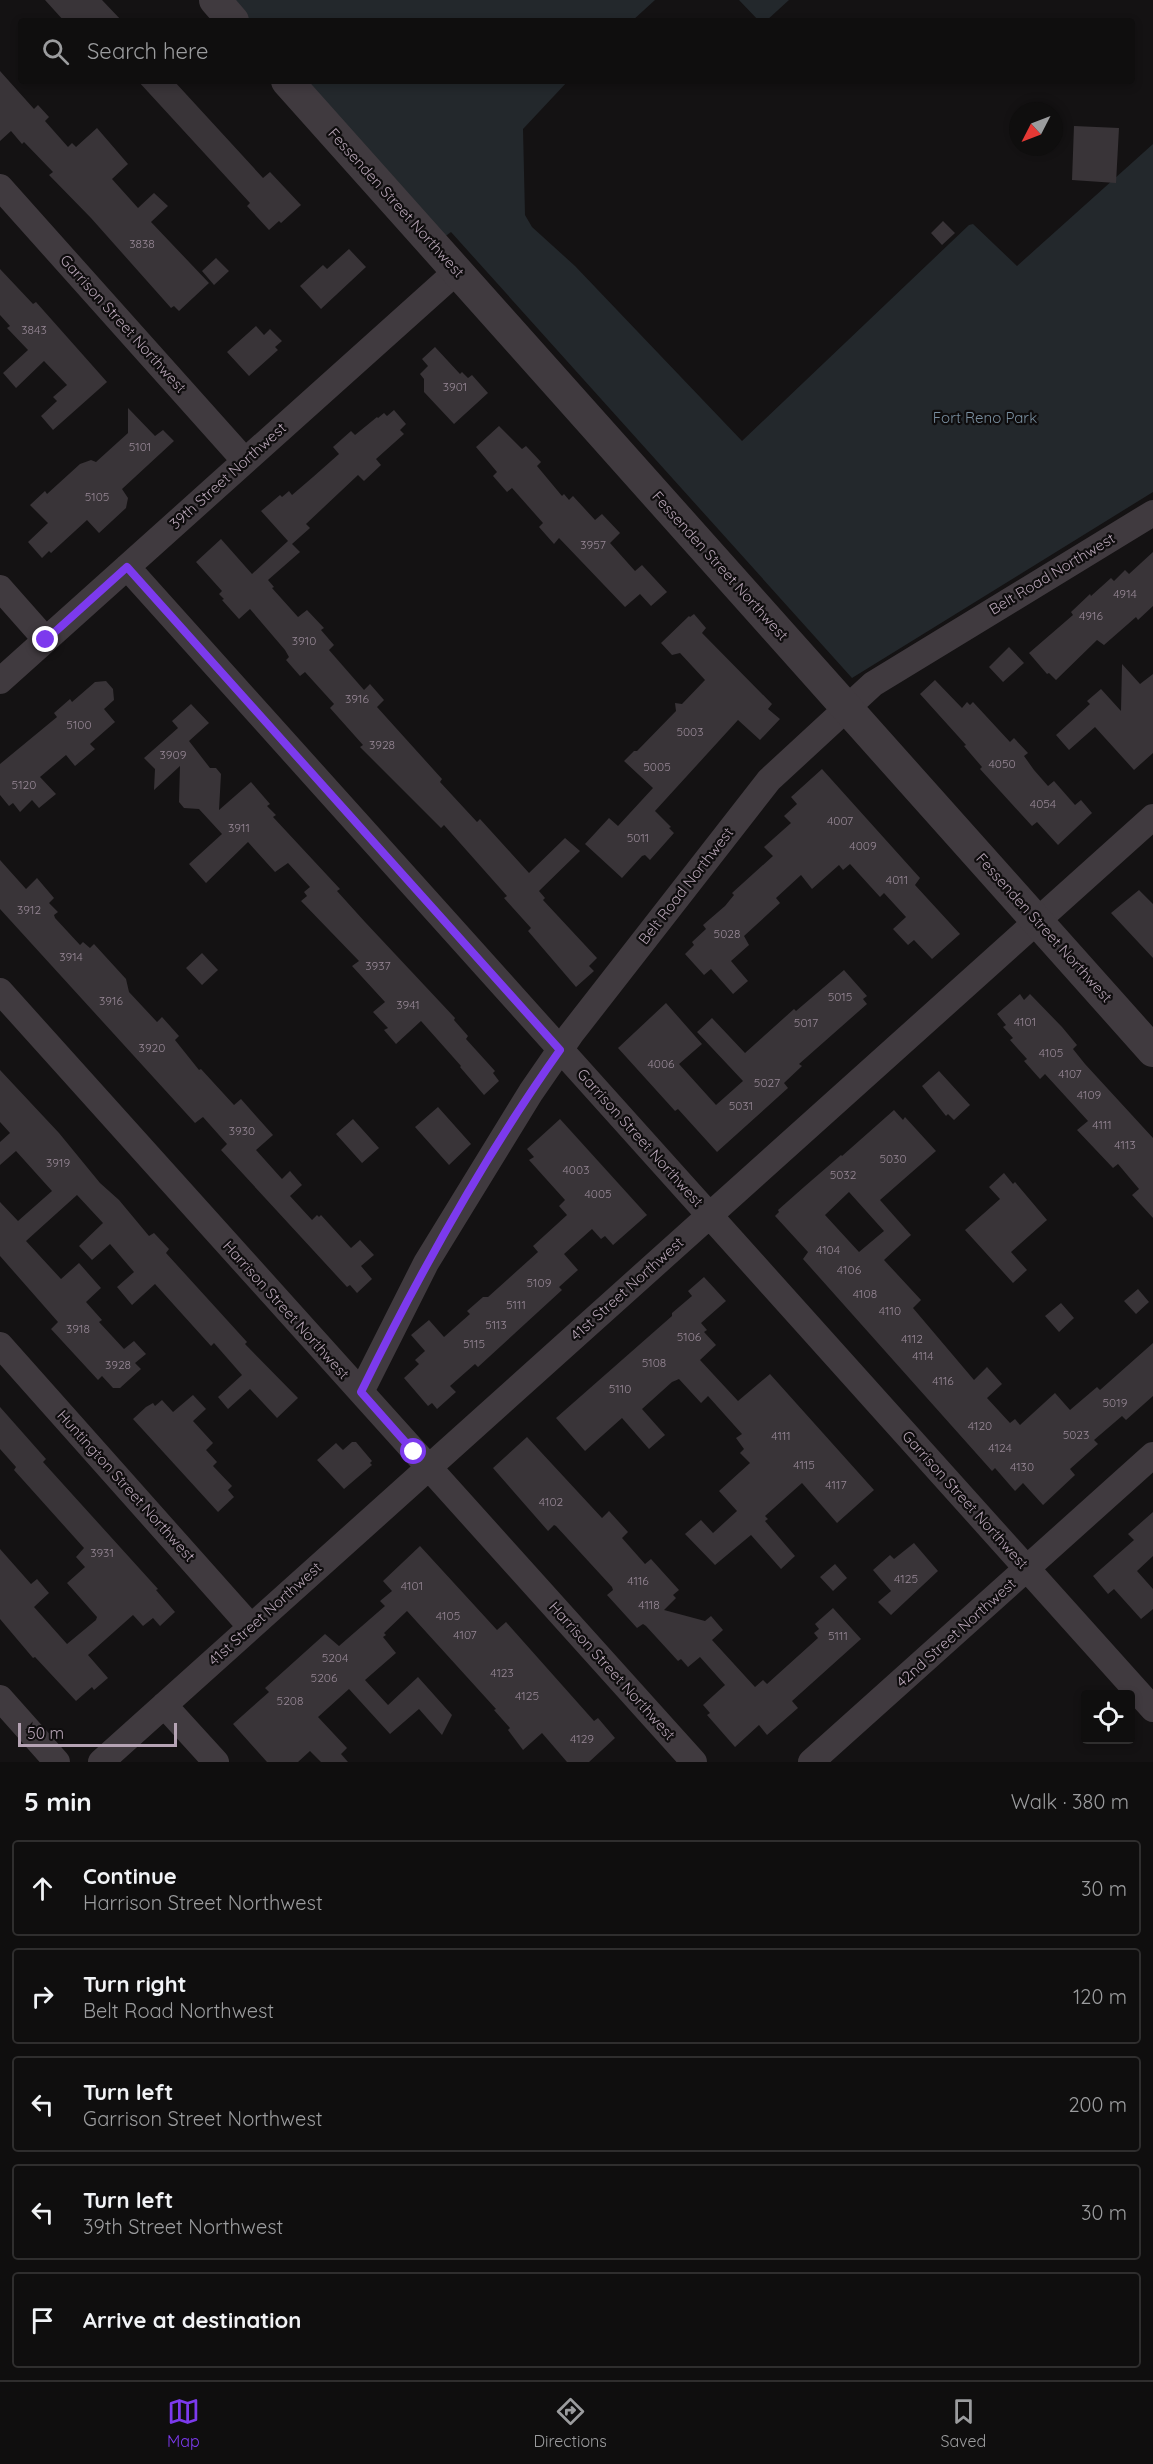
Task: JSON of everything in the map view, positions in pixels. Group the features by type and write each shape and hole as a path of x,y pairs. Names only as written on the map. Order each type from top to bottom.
{"street":[{"path":"215,0 230,18"},
{"name":"Fessenden Street Northwest","path":"290,84 1153,1051"},
{"name":"Garrison Street Northwest","path":"0,187 245,461"},
{"name":"39th Street Northwest","path":"0,681 457,271"},
{"name":"Belt Road Northwest","path":"361,1392 426,1263 519,1110 560,1050 769,780 873,684 1153,513"},
{"name":"Garrison Street Northwest","path":"127,567 1153,1709"},
{"path":"0,588 46,640"},
{"name":"41st Street Northwest","path":"101,1762 1153,817"},
{"name":"Harrison Street Northwest","path":"0,991 694,1762"},
{"name":"Huntington Street Northwest","path":"0,1345 252,1627"},
{"name":"42nd Street Northwest","path":"812,1762 1153,1455"},
{"path":"0,1698 57,1762"},
{"path":"164,1705 216,1762"}],"green space":[{"path":"231,0 655,0 635,18 247,18"},
{"path":"739,0 789,0 769,18 756,18"},
{"name":"Fort Reno Park","path":"307,84 565,84 523,129 525,215 532,227 575,266 742,441 969,225 973,224 1017,266 1153,144 1153,492 852,678 451,232 443,238"}],"building":[{"path":"45,0 102,0 119,18 61,18"},
{"path":"0,71 34,109 38,105 49,117 45,121 68,147 72,143 76,147 97,128 128,164 112,179 138,208 154,193 168,206 151,222 209,283 179,311 174,306 171,308 91,218 49,175 53,172 24,142 22,144 11,131 0,141"},
{"path":"141,84 177,84 263,178 270,172 301,205 281,223 279,221 269,230 247,206 250,203"},
{"path":"1074,126 1119,128 1116,183 1072,180"},
{"path":"943,221 955,233 942,245 931,233"},
{"path":"349,249 366,267 321,309 300,286 323,265 327,269"},
{"path":"216,258 229,271 214,285 202,271"},
{"path":"0,269 33,304 36,302 107,382 53,430 41,416 57,401 53,397 67,385 44,361 16,388 3,373 28,350 7,328 10,326 0,315"},
{"path":"256,326 264,335 270,329 282,341 275,347 278,350 249,376 227,352"},
{"path":"435,347 460,374 462,372 468,378 472,375 488,393 454,424 424,392 424,379 420,374 428,366 422,359"},
{"path":"128,408 155,436 163,430 174,441 122,489 128,498 126,508 99,533 87,520 51,553 49,551 42,558 28,542 48,523 30,505 45,491 47,494 80,464 91,460 96,462 128,433"},
{"path":"394,410 406,424 400,430 404,434 376,459 381,465 364,481 358,475 306,524 310,528 292,544 300,552 268,580 274,587 272,588 298,617 307,610 324,628 321,630 334,645 329,650 364,690 370,684 384,700 377,707 442,779 440,782 477,822 480,819 529,873 565,838 580,851 539,891 545,898 543,900 597,958 589,966 594,971 576,987 528,931 531,928 504,898 507,896 444,825 441,828 360,747 363,745 330,708 334,704 305,672 300,676 286,660 289,657 285,650 250,609 239,619 222,600 224,599 219,594 222,591 196,562 221,539 252,574 288,541 261,511 280,495 282,497 289,491 292,495 339,454 333,447 351,431 355,435 377,417 384,413 387,416"},
{"path":"499,426 522,449 526,446 541,462 537,466 562,496 564,494 569,500 573,496 595,520 602,514 620,533 610,543 635,571 642,565 667,592 651,606 640,594 625,607 559,538 554,544 539,527 543,523 512,488 507,492 493,476 497,472 476,447"},
{"path":"1153,552 1153,606 1138,620 1136,617 1104,645 1097,640 1056,680 1049,673 1047,674 1029,653 1073,615 1071,612 1090,594 1091,596 1111,578 1114,581 1125,570 1129,574"},
{"path":"694,614 706,628 702,633 772,704 768,709 780,719 760,740 738,720 655,811 674,833 650,860 645,855 642,856 622,878 585,844 609,818 618,826 653,788 624,761 634,751 637,751 676,711 675,703 682,704 705,680 680,653 672,655 661,643"},
{"path":"1009,647 1024,663 1003,682 989,667"},
{"path":"1122,664 1140,684 1153,674 1153,753 1134,770 1095,727 1069,750 1056,735 1090,704 1087,701 1101,689 1121,711"},
{"path":"935,680 962,708 967,702 970,705 973,702 1010,742 1014,738 1028,753 1024,756 1048,786 1054,781 1075,805 1081,800 1092,813 1058,845 1037,822 1032,826 980,769 982,767 964,746 966,745 920,694"},
{"path":"106,681 113,689 114,700 104,709 115,722 90,744 95,749 75,766 66,755 40,777 56,794 39,808 32,800 20,812 13,803 9,806 0,795 0,764 57,717 54,713 70,699 72,702 95,682"},
{"path":"191,704 209,723 189,741 210,768 216,768 221,774 219,810 251,782 270,804 267,806 276,815 273,817 340,889 337,891 365,922 455,1018 454,1020 468,1036 466,1039 495,1071 493,1073 499,1081 484,1095 421,1021 396,1044 384,1030 388,1028 373,1012 385,1002 352,966 359,961 301,901 307,896 304,892 310,887 288,863 275,872 248,842 206,883 189,864 222,834 199,809 184,808 179,802 180,766 154,790 155,769 144,758 178,728 172,721"},
{"path":"822,769 920,878 915,885 960,934 932,959 914,940 908,945 893,929 906,917 884,893 880,897 850,864 843,870 839,865 812,889 801,875 776,898 780,903 744,936 749,945 731,961 748,981 733,994 711,969 704,975 685,954 694,945 692,942 706,929 703,925 725,906 734,895 732,893 773,856 764,847 791,823 784,816 797,804 791,797"},
{"path":"0,860 26,889 37,878 54,898 49,903 58,912 54,915 55,918 80,945 83,942 90,948 94,944 126,979 129,992 157,1022 162,1017 179,1036 175,1040 199,1070 201,1069 234,1105 241,1099 273,1135 256,1150 282,1179 290,1171 302,1185 290,1196 312,1220 317,1215 319,1217 321,1215 351,1248 360,1240 374,1255 361,1266 372,1279 357,1293 350,1285 347,1287 221,1150 227,1144 203,1117 195,1123 0,909"},
{"path":"1139,890 1153,904 1153,958 1111,913"},
{"path":"202,953 218,970 202,985 186,968"},
{"path":"844,970 867,996 863,999 867,1004 799,1064 802,1066 784,1083 788,1088 717,1152 678,1109 675,1111 618,1048 666,1003 702,1044 679,1064 716,1105 743,1081 697,1032 712,1018 745,1053 794,1009 796,1011"},
{"path":"1020,994 1024,1000 1030,994 1062,1027 1077,1045 1073,1049 1085,1064 1153,1138 1153,1218 1132,1195 1139,1189 1118,1164 1113,1168 1077,1130 1088,1121 1045,1074 1040,1079 1024,1061 1027,1059 1010,1040 1013,1038 1003,1027 1006,1025 997,1014"},
{"path":"0,1070 59,1133 100,1183 119,1200 149,1236 154,1233 169,1249 166,1253 247,1342 245,1344 298,1398 277,1418 250,1389 228,1409 218,1397 242,1375 214,1343 211,1346 155,1284 132,1305 117,1287 134,1272 110,1244 92,1260 79,1246 103,1223 77,1195 26,1241 61,1279 79,1263 101,1288 86,1302 102,1320 99,1322 124,1349 134,1341 146,1354 135,1363 141,1369 120,1388 113,1388 102,1376 98,1380 51,1329 58,1322 0,1256 0,1202 18,1221 52,1191 16,1151 0,1165 0,1142 10,1133 0,1122"},
{"path":"939,1071 970,1105 954,1120 948,1114 946,1116 922,1086"},
{"path":"438,1107 471,1144 449,1165 415,1127"},
{"path":"894,1110 903,1120 905,1117 936,1151 880,1200 911,1235 884,1260 921,1300 913,1308 974,1380 987,1367 1002,1384 987,1398 1010,1423 1015,1419 1020,1425 1055,1393 1070,1410 1097,1387 1100,1390 1153,1343 1153,1396 1126,1420 1122,1416 1094,1440 1098,1444 1070,1469 1075,1475 1043,1505 1023,1483 1015,1491 995,1468 992,1471 803,1259 808,1252 775,1216 778,1210","holes":["849,1192 884,1231 859,1252 825,1215"]},
{"path":"353,1119 379,1148 362,1163 336,1134"},
{"path":"560,1119 647,1215 613,1245 605,1236 601,1239 592,1229 564,1254 578,1270 559,1287 562,1290 478,1367 475,1364 450,1386 456,1392 437,1409 432,1403 428,1406 404,1378 419,1364 415,1360 425,1351 411,1335 429,1320 444,1337 470,1314 467,1311 483,1297 488,1297 538,1252 533,1246 567,1215 559,1206 565,1200 529,1160 534,1157 527,1149"},
{"path":"1004,1173 1013,1184 1015,1182 1047,1220 1011,1252 1027,1270 1013,1283 965,1230 1000,1199 989,1187"},
{"path":"704,1277 726,1301 701,1323 707,1330 704,1332 716,1345 700,1360 738,1401 770,1374 874,1490 837,1523 802,1483 765,1516 768,1519 765,1521 795,1556 781,1569 751,1535 715,1565 685,1534 701,1520 713,1533 737,1511 719,1491 750,1463 740,1453 744,1449 736,1438 742,1434 708,1396 701,1403 679,1379 672,1382 642,1409 665,1435 649,1449 622,1418 585,1451 556,1418 672,1316 672,1313 692,1296 688,1291"},
{"path":"1138,1289 1149,1302 1136,1314 1124,1301"},
{"path":"1061,1303 1074,1318 1059,1332 1045,1316"},
{"path":"193,1395 206,1409 193,1421 213,1443 206,1450 217,1462 213,1466 232,1486 228,1490 234,1497 218,1512 133,1419 146,1407 153,1403 155,1406 162,1400 173,1412"},
{"path":"0,1407 46,1459 43,1462 158,1589 156,1590 175,1612 160,1626 153,1618 143,1626 133,1615 88,1655 108,1678 94,1690 92,1687 76,1701 35,1657 33,1658 0,1619 0,1549 31,1584 37,1579 49,1593 34,1607 67,1644 97,1617 67,1583 85,1567 76,1557 84,1548 14,1470 16,1467 0,1449"},
{"path":"527,1437 602,1518 609,1511 628,1532 622,1538 645,1564 651,1559 679,1590 673,1595 676,1598 664,1610 705,1621 711,1616 723,1630 712,1640 755,1687 763,1680 767,1684 818,1638 814,1633 819,1629 815,1624 833,1608 861,1639 792,1701 798,1708 767,1735 759,1725 735,1747 707,1715 710,1713 703,1705 725,1685 700,1657 688,1667 681,1659 678,1661 646,1626 643,1624 637,1628 607,1595 613,1590 612,1587 556,1526 554,1525 548,1531 493,1468"},
{"path":"352,1442 356,1442 372,1461 370,1463 372,1465 344,1489 317,1460 336,1443 343,1450"},
{"path":"1153,1512 1153,1556 1137,1571 1153,1589 1153,1609 1141,1619 1114,1589 1108,1594 1093,1576 1134,1540 1128,1534"},
{"path":"914,1543 938,1571 891,1615 878,1602 891,1591 873,1570 890,1555 894,1559"},
{"path":"420,1546 497,1630 506,1622 594,1721 598,1718 615,1738 589,1762 567,1762 542,1733 523,1750 508,1730 510,1728 494,1710 496,1709 407,1611 384,1633 386,1635 383,1637 396,1653 365,1680 388,1705 418,1677 452,1715 442,1735 419,1709 390,1734 349,1689 318,1717 347,1748 341,1754 348,1762 321,1762 310,1751 298,1762 267,1762 233,1724 269,1692 265,1688 325,1634 339,1646 385,1606 380,1601 392,1591 383,1581"},
{"path":"835,1564 847,1578 833,1591 820,1577"}],"route":[{"path":"46,640 127,567 560,1050 484,1166 426,1263 361,1392 414,1452"}]}
